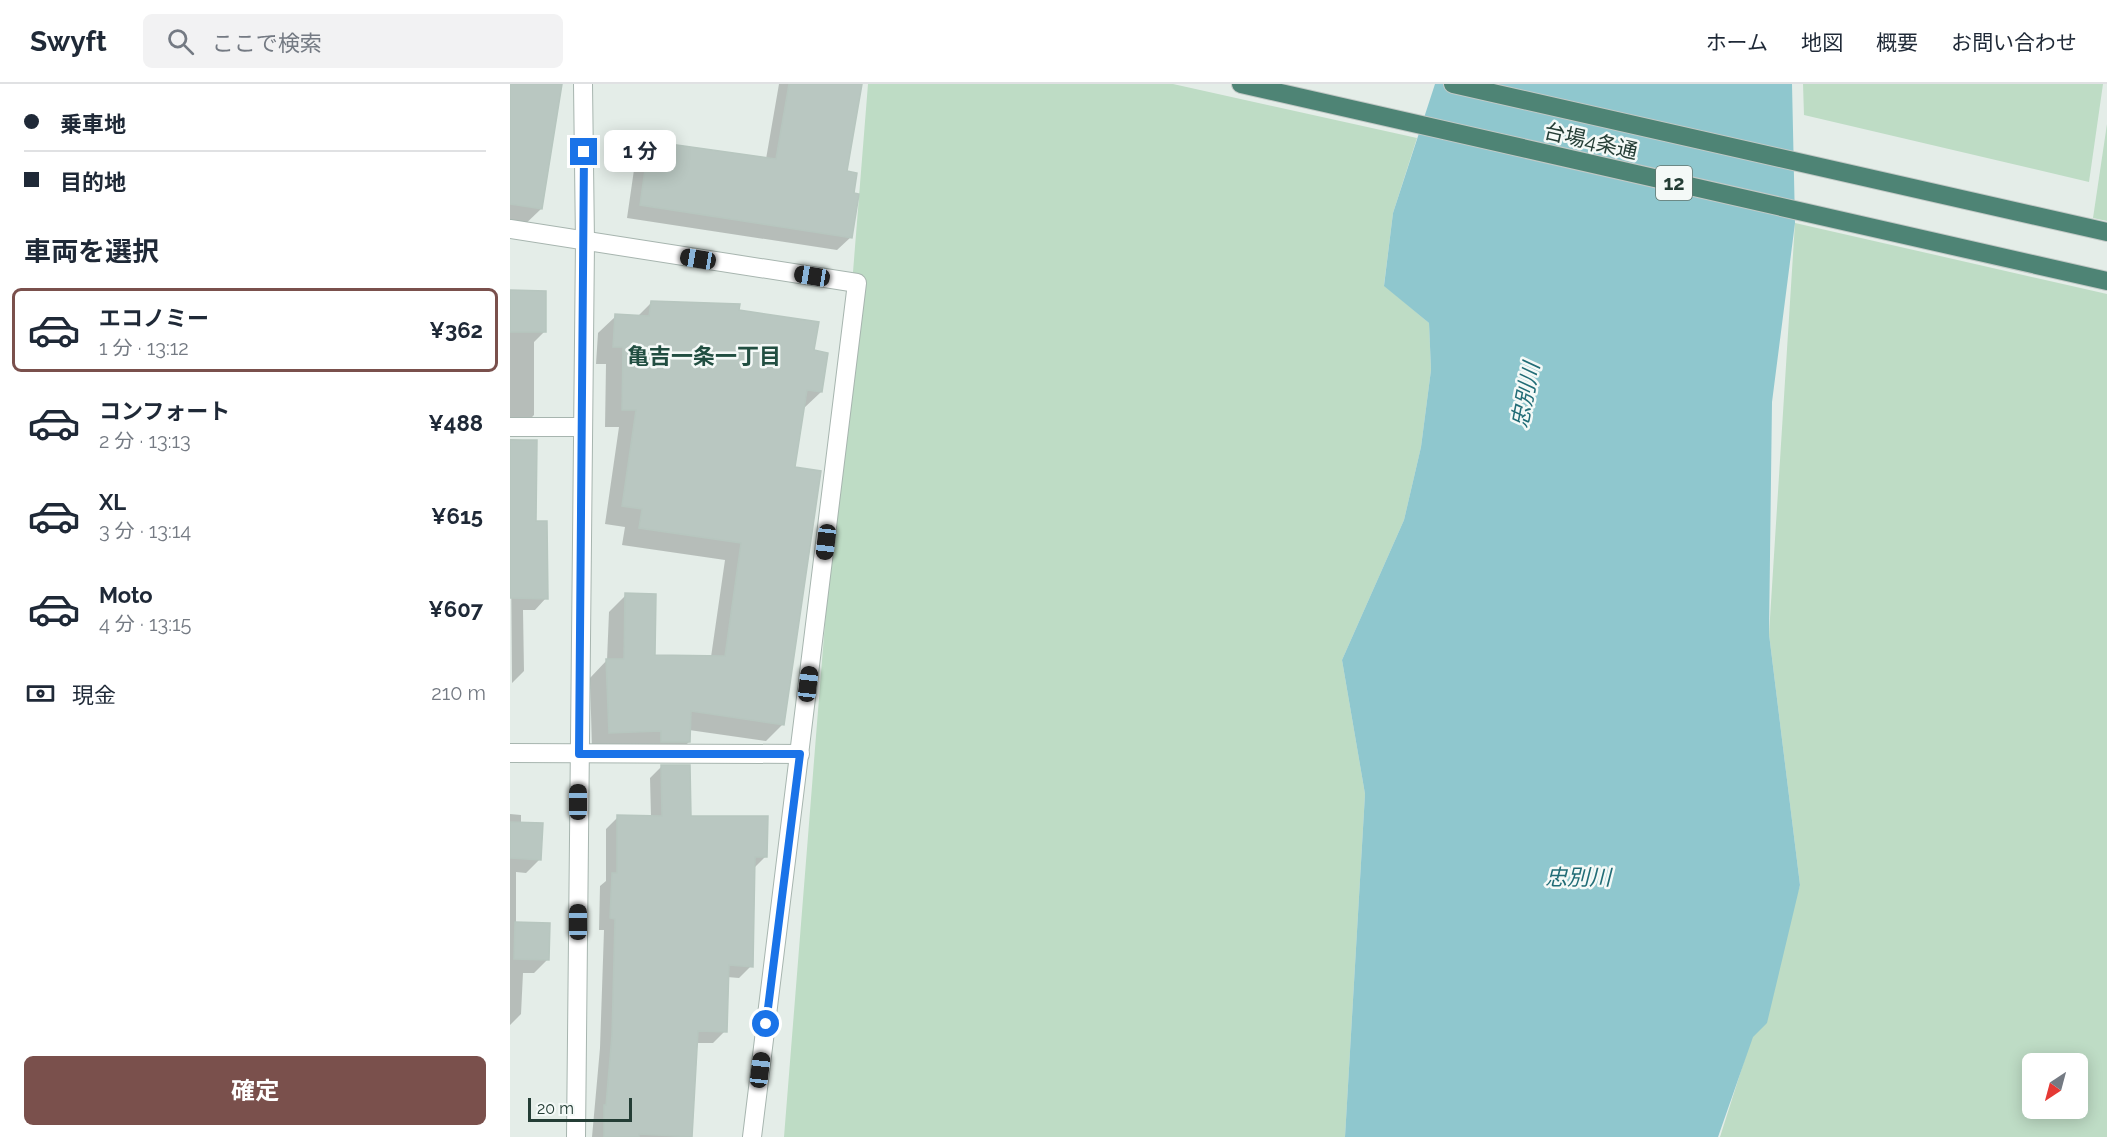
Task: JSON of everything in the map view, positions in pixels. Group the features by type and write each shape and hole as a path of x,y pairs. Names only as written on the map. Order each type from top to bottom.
{"highway":[{"name":"台場4条通","path":"1241,84 2107,281"},
{"name":"台場4条通","path":"1453,84 2107,232"}],"street":[{"path":"576,1137 585,242 582,84"},
{"path":"510,229 857,283 752,1137"},
{"path":"510,427 583,427"},
{"path":"510,753 800,754"}],"green space":[{"path":"868,84 1173,84 1417,138 1393,213 1384,285 1429,323 1431,370 1421,447 1404,520 1342,660 1365,794 1345,1137 784,1137"},
{"path":"1803,84 2103,84 2089,182 1804,115"},
{"path":"2107,124 2107,221 2093,218"},
{"path":"1795,223 2107,294 2107,1137 1720,1137 1800,885 1769,634"}],"water":[{"name":"忠別川","path":"1435,84 1792,84 1795,223 1772,402 1769,634 1800,885 1767,1023 1753,1037 1718,1137 1345,1137 1365,794 1342,660 1404,520 1421,447 1431,370 1429,323 1384,286 1393,213"}],"building":[{"path":"510,84 562,84 542,209 510,204"},
{"path":"789,84 862,84 847,171 857,173 854,193 859,194 852,238 640,205 649,141 776,159"},
{"path":"510,290 546,291 546,332 510,332"},
{"path":"651,301 740,304 739,310 819,322 814,350 828,353 822,392 807,390 795,467 821,471 784,725 691,711 690,742 661,742 661,731 609,733 606,659 624,659 625,593 656,594 655,655 725,656 741,543 639,528 642,509 622,506 636,410 622,410 623,347 613,347 615,314 649,316"},
{"path":"510,440 537,440 536,521 547,521 548,599 510,598"},
{"path":"661,765 690,765 691,816 768,816 767,857 755,857 753,967 729,965 727,1032 698,1031 692,1137 639,1134 639,1137 604,1137 604,1105 606,1105 612,1035 615,919 610,918 612,873 617,873 617,815 662,816"},
{"path":"510,822 543,823 541,860 510,858"},
{"path":"515,922 550,923 549,960 514,959"}],"district":[{"name":"亀吉一条一丁目","path":"704,356"}],"route":[{"path":"584,152 579,754 800,754 766,1024"}]}
